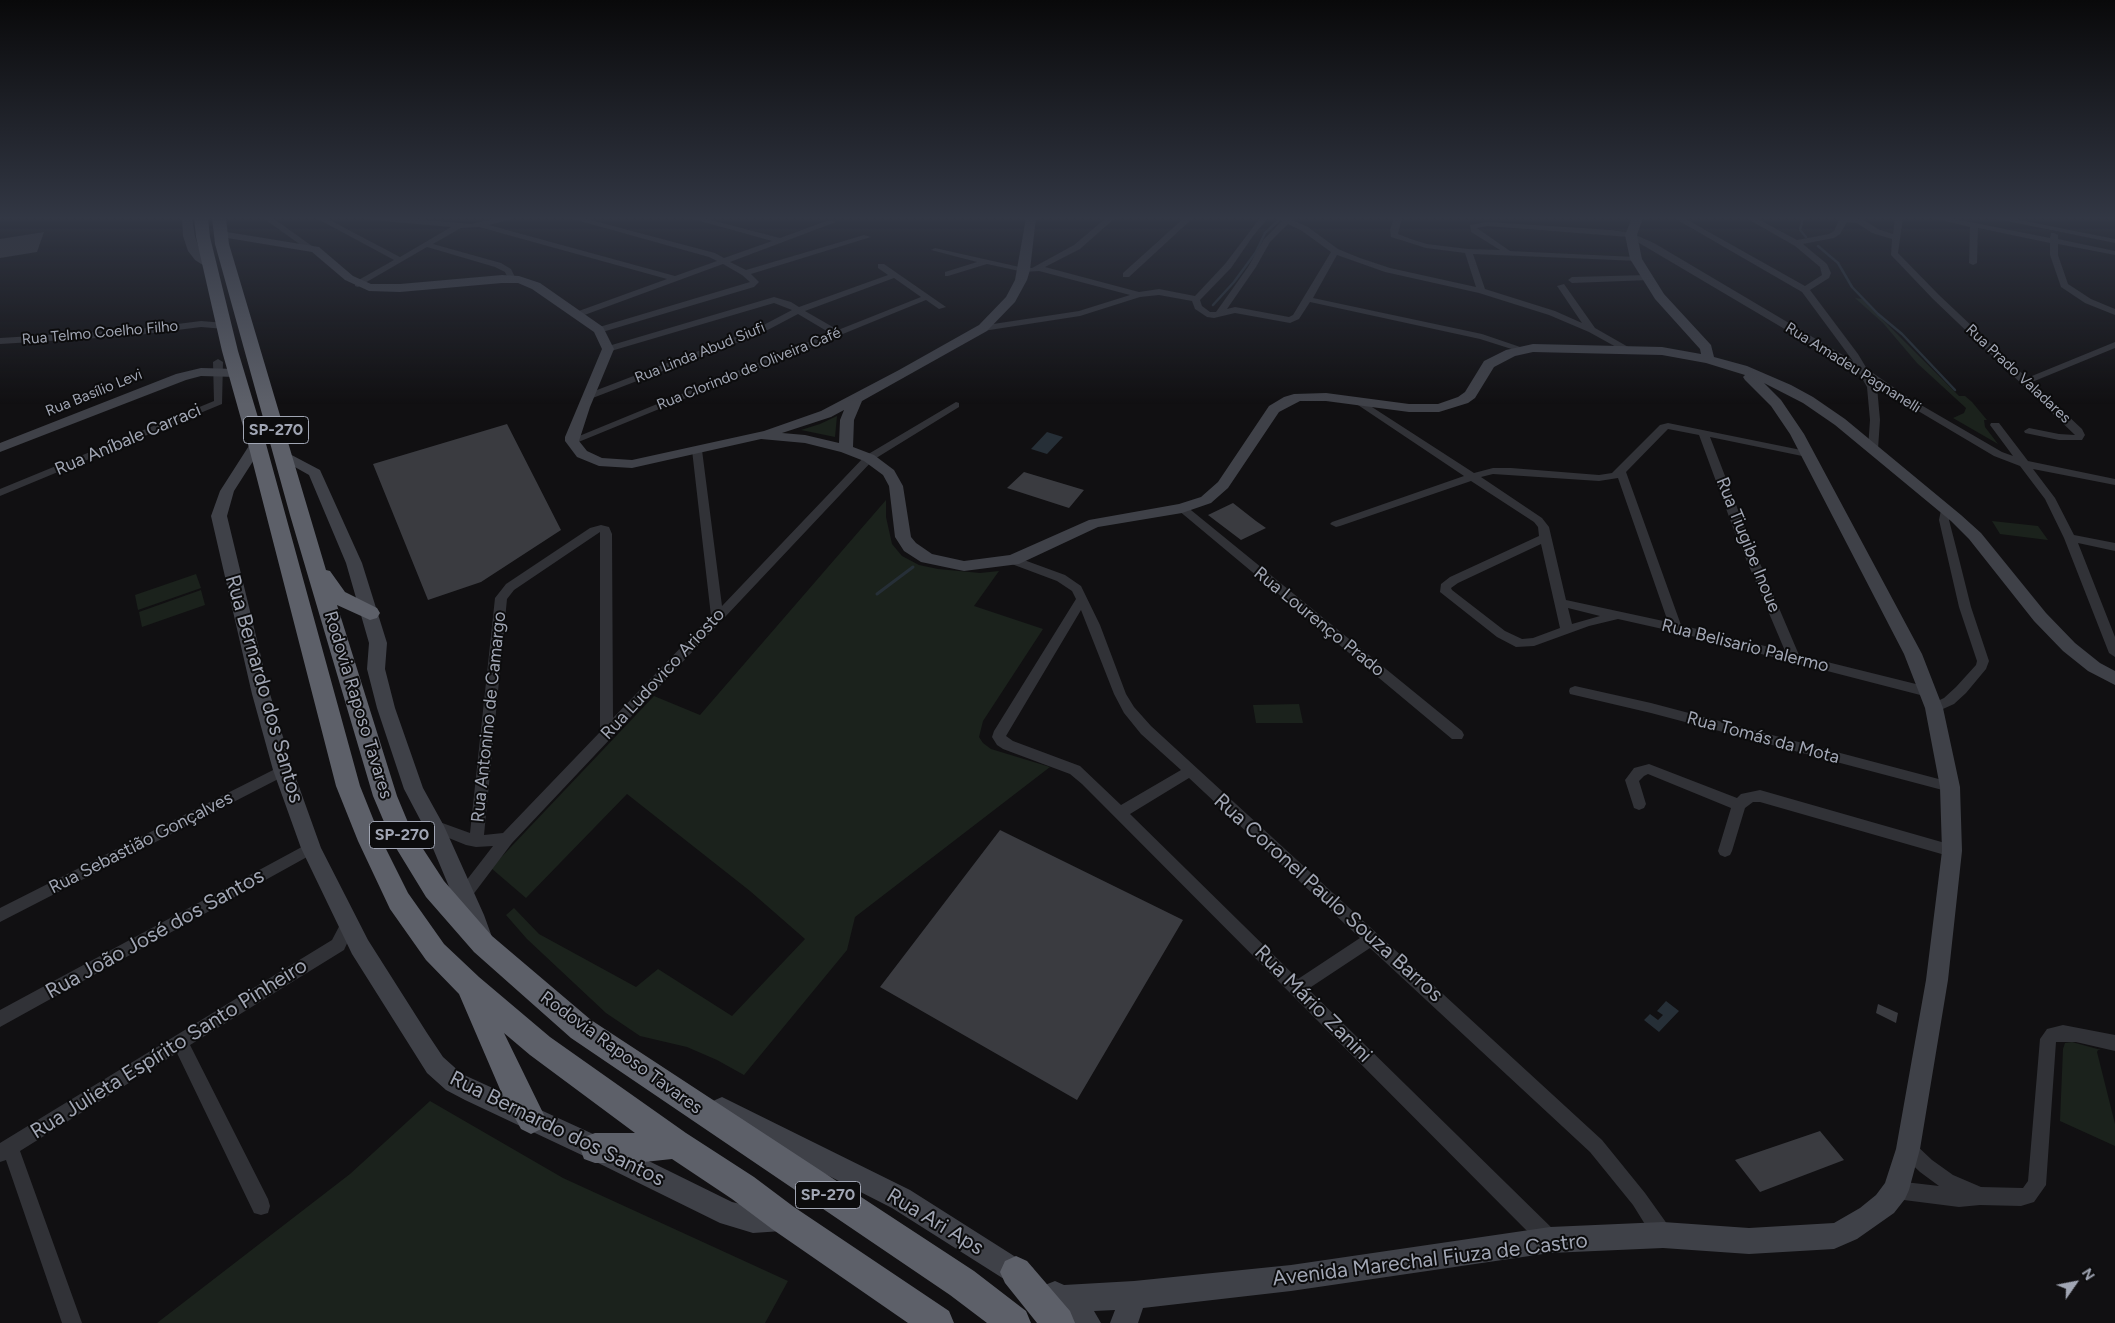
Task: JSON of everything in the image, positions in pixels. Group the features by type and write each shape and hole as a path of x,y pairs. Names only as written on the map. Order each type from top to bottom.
{"highway":[{"name":"Rodovia Raposo Tavares","path":"213,280 230,351 257,444 348,786 370,841 399,901 435,952 469,986 540,1046 675,1144 743,1188 782,1218 937,1323"},
{"name":"Rodovia Raposo Tavares","path":"233,280 314,562 385,796 402,836 435,889 484,944 534,990 581,1029 962,1284 1014,1323"},
{"path":"314,562 338,597 370,613"},
{"path":"469,986 512,1084 531,1119"},
{"path":"595,1148 635,1148 675,1144"},
{"path":"1016,1272 1060,1311"}],"main road":[{"path":"352,280 358,284 389,289 512,280 528,282 543,289 599,330 608,349 574,430 572,441 582,454 600,462 616,464 652,461 761,435 817,417 844,411 856,398 900,371 983,328 1011,300 1020,280"},
{"path":"1648,280 1669,309 1706,348 1708,359"},
{"path":"1698,339 1720,354 1757,374 1776,391"},
{"path":"761,435 805,439 846,448 884,467 893,480 906,543 917,552 938,561 964,566 1013,560 1081,528 1103,520 1182,508 1196,504 1215,494 1274,410 1289,400 1311,396 1409,408 1433,408 1448,405 1470,395 1489,364 1521,350 1544,348 1662,352 1708,359 1757,374"},
{"path":"218,367 230,351"},
{"name":"Rua Basílio Levi","path":"0,448 164,383 218,367 237,373"},
{"path":"1742,368 1776,391 1825,411 1873,449 1974,536 2040,617 2069,647 2115,679"},
{"name":"Avenida Marechal Fiuza de Castro","path":"1060,1311 1134,1296 1291,1278 1550,1240 1663,1236 1749,1241 1834,1236 1870,1217 1885,1204 1896,1190 1908,1149 1937,980 1952,851 1950,787 1931,700 1913,654 1807,454 1776,391"},
{"path":"844,411 847,420 846,448"},
{"name":"Rua Bernardo dos Santos","path":"257,444 226,491 219,516 260,694 282,770 311,848 360,947 435,1065 454,1082 730,1214 753,1220 782,1218"},
{"path":"284,455 315,473 354,563 378,643 376,669 386,708 414,789 434,826 484,944"},
{"name":"Rua Ari Aps","path":"640,1069 901,1199 1016,1272"},
{"path":"1124,1323 1134,1296"},
{"path":"1060,1311 1087,1323"}],"street":[{"path":"358,284 365,280"},
{"path":"578,314 673,280"},
{"path":"599,330 751,285 755,282 752,280"},
{"name":"Rua Linda Abud Siufi","path":"588,397 759,330 799,310 882,280"},
{"path":"902,280 942,308"},
{"path":"1082,280 1139,295"},
{"path":"1196,300 1215,280"},
{"path":"1220,313 1243,280"},
{"path":"1196,300 1198,307 1210,315 1236,310 1293,320 1319,280"},
{"path":"1431,280 1481,291 1552,313 1592,330 1627,350"},
{"path":"1477,280 1481,291"},
{"path":"1572,280 1582,280"},
{"name":"Rua Amadeu Pagnanelli","path":"1710,280 1998,454 2025,464 2115,482"},
{"path":"1787,280 1805,290 1865,372 1872,387 1874,397 1873,449"},
{"path":"1805,290 1820,280"},
{"name":"Rua Prado Valadares","path":"1920,280 2080,435 2078,438 2070,438 2029,431"},
{"path":"2062,280 2064,285 2083,299 2115,312"},
{"path":"1561,286 1592,330"},
{"path":"983,328 1080,313 1139,295 1168,293 1196,300"},
{"name":"Rua Clorindo de Oliveira Café","path":"572,441 927,297"},
{"path":"1308,299 1482,338 1521,350"},
{"path":"608,349 774,300 781,301 799,310 836,333"},
{"name":"Rua Telmo Coelho Filho","path":"201,324 223,320"},
{"name":"Rua Telmo Coelho Filho","path":"0,341 130,333 223,320"},
{"path":"2025,382 2115,345"},
{"name":"Rua Aníbale Carraci","path":"0,493 219,402 218,367"},
{"path":"1358,401 1538,520 1546,538 1567,630"},
{"name":"Rua Ludovico Ariosto","path":"464,895 507,839 869,458 956,405"},
{"path":"1336,524 1493,471 1600,478 1614,476 1621,472 1664,427 1674,426 1807,454"},
{"path":"1995,426 2050,498 2070,538 2115,653"},
{"name":"Rua Tiugibe Inoue","path":"1703,432 1741,533 1794,658"},
{"path":"697,450 717,616"},
{"path":"1621,472 1638,514 1676,628"},
{"name":"Rua Lourenço Prado","path":"1182,508 1457,735"},
{"path":"1931,700 1949,701 1982,666 1983,661 1965,607 1952,555 1944,520 1946,510"},
{"name":"Rua Antonino de Camargo","path":"507,839 476,841 501,598 510,587 594,530 603,528 606,534 607,735"},
{"path":"1546,538 1454,580 1448,584 1445,590 1448,596 1515,643 1534,642 1617,615"},
{"path":"2070,538 2115,548"},
{"name":"Rua Coronel Paulo Souza Barros","path":"1013,560 1071,584 1077,590 1094,625 1120,694 1129,710 1146,730 1596,1146 1634,1191 1663,1236"},
{"name":"Rua Mário Zanini","path":"1082,599 1001,730 999,737 1008,745 1075,770 1550,1240"},
{"name":"Rua Belisario Palermo","path":"1561,603 1676,628 1794,658 1931,700"},
{"name":"Rua Tomás da Mota","path":"1575,691 1651,708 1950,787"},
{"name":"Rua Sebastião Gonçalves","path":"0,916 282,770"},
{"path":"1638,804 1632,780 1639,772 1649,770 1739,805"},
{"path":"1120,813 1190,772"},
{"path":"1725,851 1739,805 1746,798 1760,796 1952,851"},
{"path":"434,826 454,836 476,841"},
{"name":"Rua João José dos Santos","path":"0,1019 311,848"},
{"path":"348,924 338,945 360,947"},
{"path":"1297,988 1372,938"},
{"name":"Rua Julieta Espírito Santo Pinheiro","path":"5,1150 181,1044 338,945"},
{"path":"1896,1190 1959,1198 2028,1196 2037,1185 2048,1039 2053,1034 2063,1033 2115,1043"},
{"path":"181,1044 261,1206"},
{"path":"1908,1149 1926,1166 1947,1181 1980,1196"},
{"path":"5,1150 72,1323"}],"shaded area":[{"path":"1855,298 1862,299 1959,396 1965,396 1972,402 1987,420 1984,420 1985,427 1998,444 1953,418 1964,413 1966,408 1917,363 1883,323"},
{"path":"837,416 835,437 801,430 820,424"},
{"path":"1047,432 1063,437 1047,454 1031,449"},
{"path":"886,500 886,517 892,544 902,556 919,565 938,569 980,573 999,571 974,606 1043,629 983,721 979,737 991,749 1050,767 855,917 847,950 744,1075 717,1060 687,1047 640,1036 606,1013 527,939 506,915 514,908 539,934 636,987 658,969 732,1016 805,939 750,891 627,794 526,898 491,868 654,696 700,715"},
{"path":"1992,521 2038,526 2048,540 2000,534"},
{"path":"196,574 201,588 138,610 135,595"},
{"path":"201,590 205,605 142,627 139,612"},
{"path":"1299,704 1303,723 1256,723 1253,705"},
{"path":"1666,1001 1679,1011 1659,1032 1644,1020 1650,1014 1658,1020 1663,1015 1657,1011"},
{"path":"2072,1042 2101,1050 2097,1052 2115,1124 2115,1146 2060,1121 2063,1049 2065,1043"},
{"path":"430,1101 563,1178 788,1281 765,1323 157,1323 350,1174"}],"building":[{"path":"507,424 561,530 481,582 428,600 373,464"},
{"path":"1024,472 1084,490 1069,508 1007,488"},
{"path":"1233,503 1266,528 1241,540 1208,515"},
{"path":"1000,830 1183,920 1077,1100 880,987"},
{"path":"1878,1004 1898,1013 1896,1023 1876,1013"},
{"path":"1820,1131 1844,1160 1760,1192 1735,1160"}],"waterway":[{"path":"1213,305 1236,280"},
{"path":"1848,280 1852,287 1878,314 1902,334 1955,390"},
{"path":"877,594 913,567"}]}
